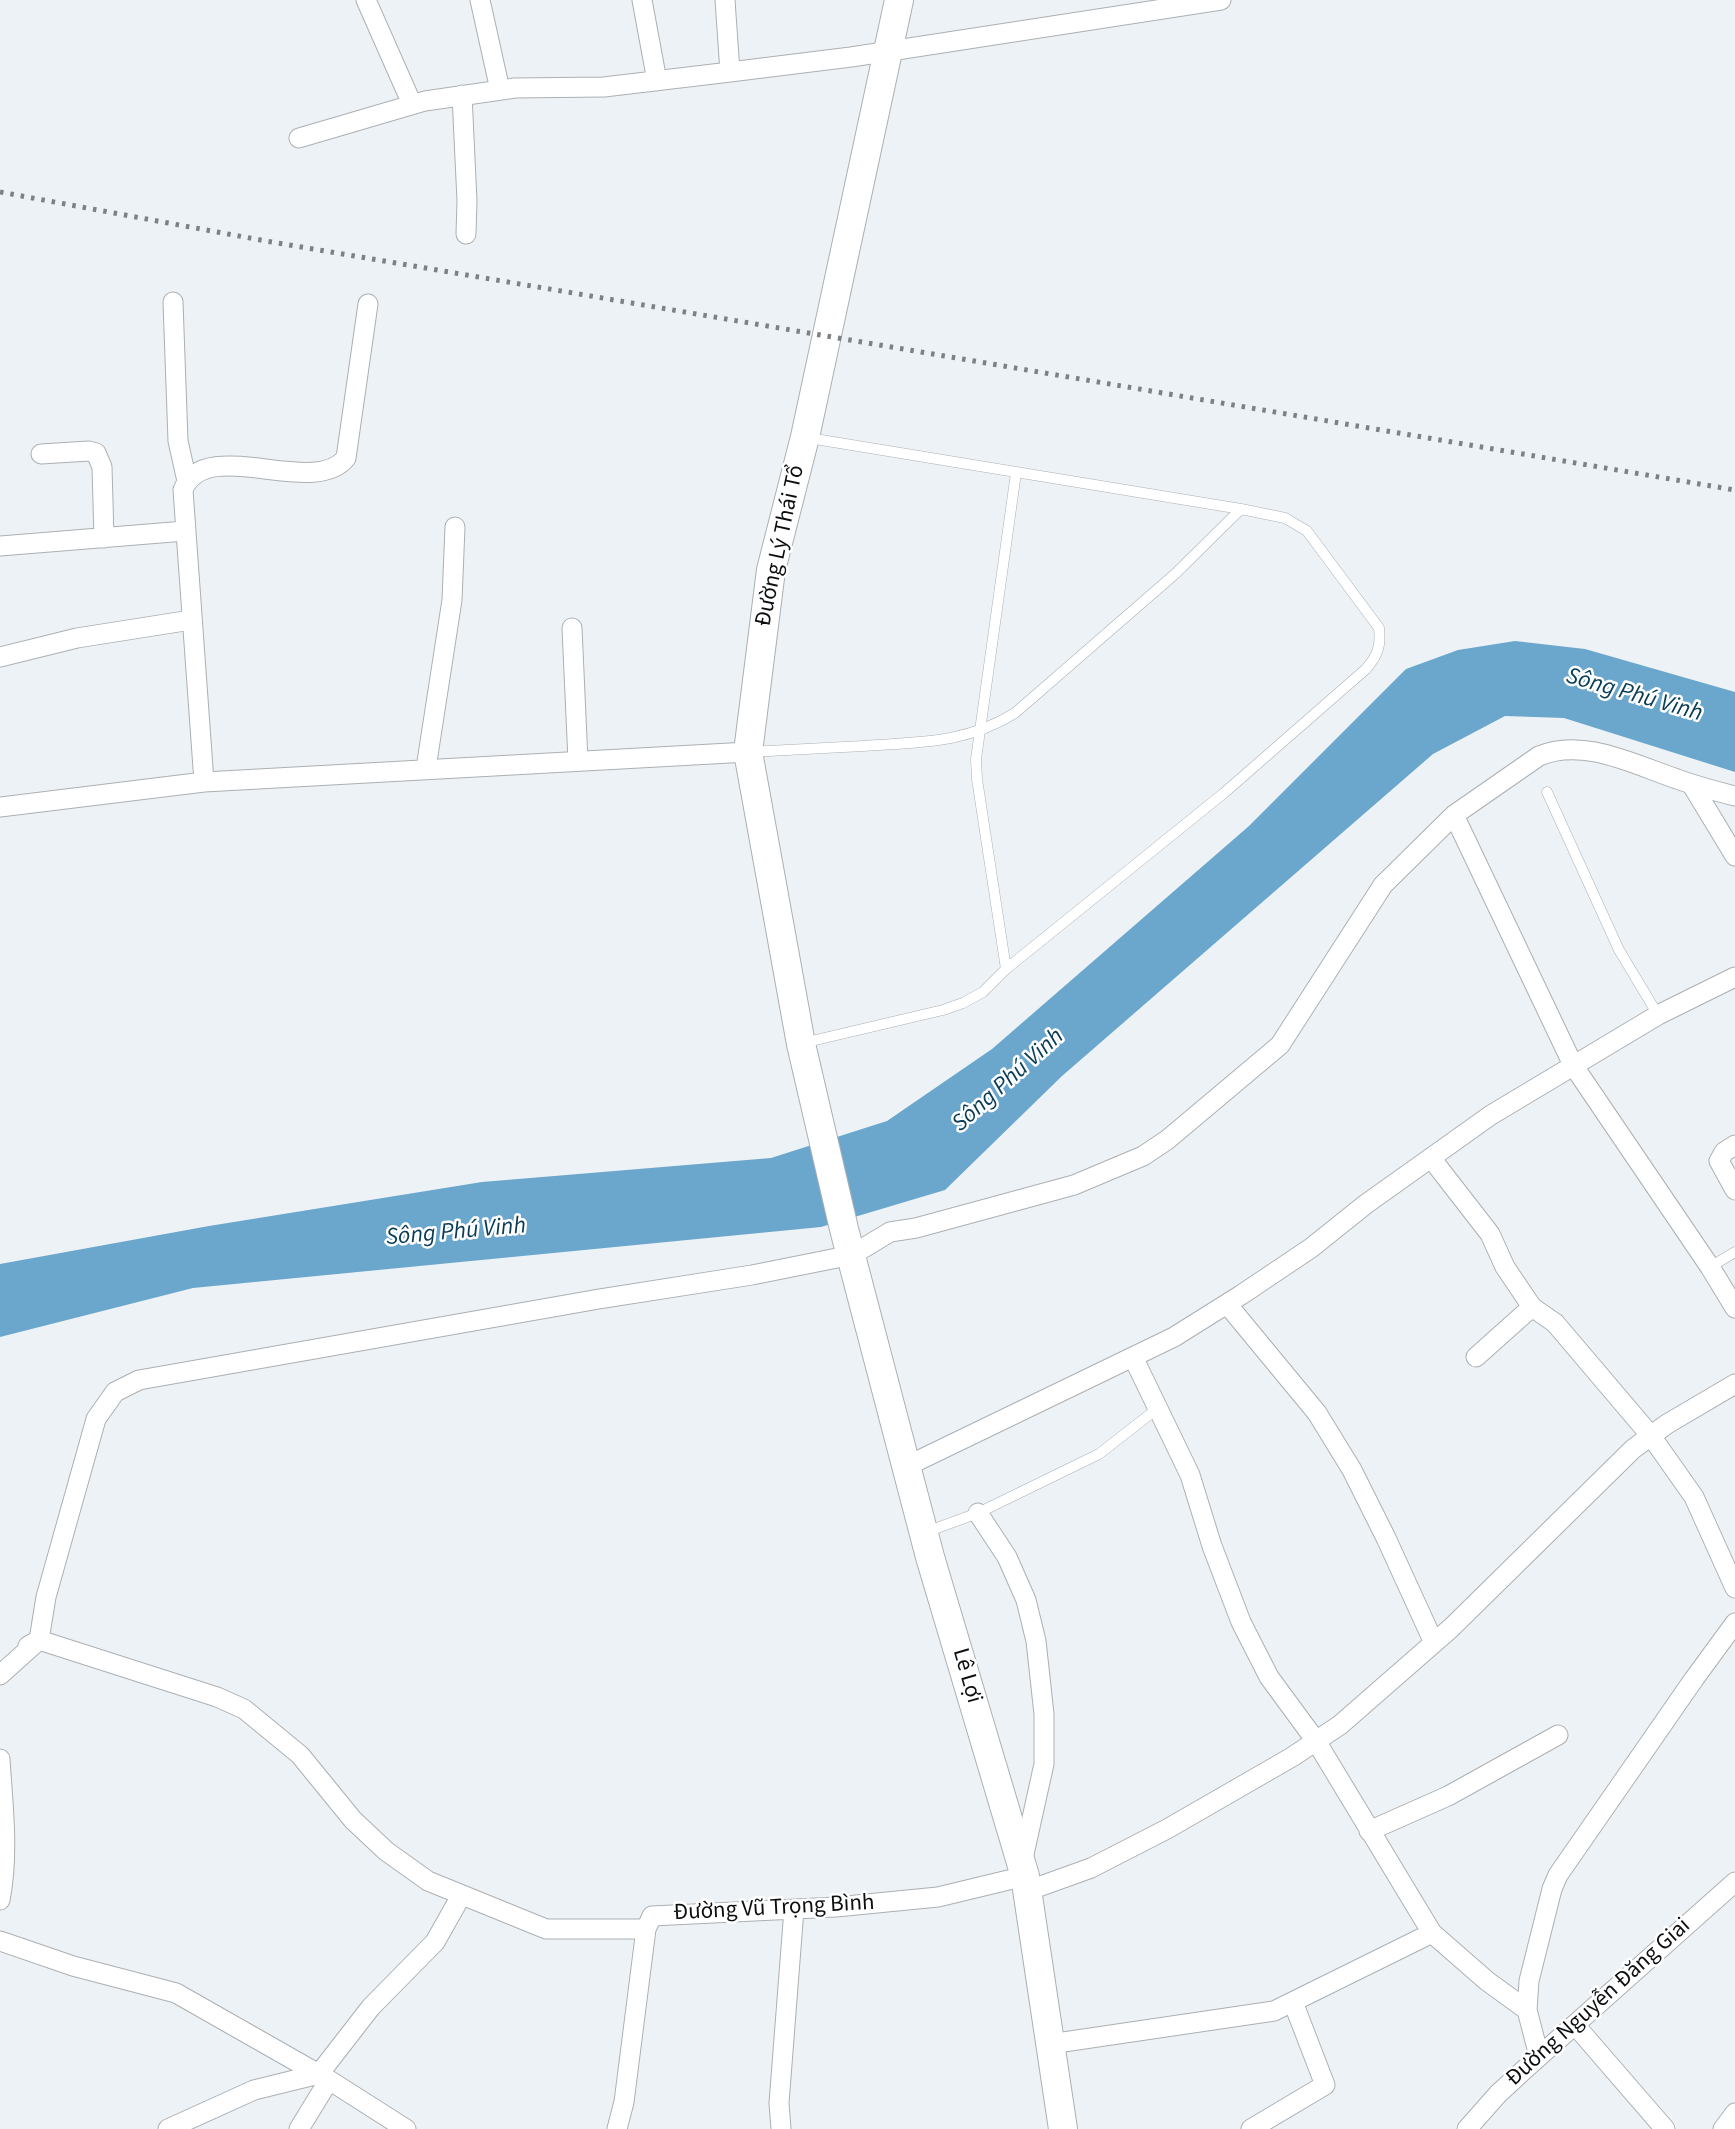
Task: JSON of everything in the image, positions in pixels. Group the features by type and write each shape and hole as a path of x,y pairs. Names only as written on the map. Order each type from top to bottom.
{"main road":[{"name":"Đường Lý Thái Tổ","path":"848,1242 802,1044 748,752 771,570 805,437 899,0"},
{"name":"Lê Lợi","path":"848,1242 924,1532 1024,1877 1063,2129"}],"street":[{"path":"366,0 412,104"},
{"path":"480,0 500,90"},
{"path":"642,0 657,81"},
{"path":"725,0 730,72"},
{"path":"299,138 412,104 462,95 500,90 604,87 730,72 1221,0"},
{"path":"462,95 466,233"},
{"path":"173,302 178,441 187,481 182,498 204,782"},
{"path":"187,481 200,470 230,466 316,472 339,467 346,458 368,304"},
{"path":"41,454 89,451 96,453 102,467 104,538"},
{"path":"426,768 452,600 455,527"},
{"path":"0,546 185,531"},
{"path":"0,657 77,638 191,620"},
{"path":"572,628 578,761"},
{"path":"0,1675 39,1640 46,1597 96,1419 115,1392 139,1380 599,1298 752,1275 848,1242 916,1228 1074,1185 1143,1156 1167,1140 1280,1045 1383,885 1454,815 1524,765 1552,750 1579,749 1605,754 1692,785 1735,796"},
{"path":"0,807 204,782 748,752"},
{"path":"1692,785 1735,856"},
{"path":"1454,815 1573,1065 1710,1266 1735,1308"},
{"path":"907,1466 1174,1337 1311,1248 1366,1203 1491,1115 1658,1015 1735,977"},
{"path":"1735,1145 1724,1152 1719,1161 1735,1190"},
{"path":"1431,1158 1490,1234 1505,1267 1532,1307 1555,1323 1651,1436 1694,1497 1735,1588"},
{"path":"1227,1304 1317,1413 1352,1470 1387,1538 1434,1643"},
{"path":"1476,1357 1532,1307"},
{"path":"1133,1357 1190,1475 1212,1546 1241,1622 1269,1677 1316,1741 1432,1933 1487,1981 1527,2010"},
{"name":"Đường Vũ Trọng Bình","path":"617,2129 624,2102 646,1929 652,1916 836,1908 938,1897 1024,1877 1091,1868 1292,1758 1340,1725 1434,1643 1633,1449 1735,1384"},
{"path":"978,1513 1007,1557 1026,1600 1036,1641 1044,1714 1045,1764 1024,1877"},
{"path":"1539,2056 1527,2010 1533,1961 1558,1875 1693,1679 1735,1623"},
{"path":"0,1659 39,1640 217,1697 244,1709 300,1755 354,1820 386,1851 428,1881 546,1929 646,1929"},
{"path":"1369,1831 1448,1796 1558,1735"},
{"path":"0,1759 5,1820 4,1881 0,1900"},
{"name":"Đường Nguyễn Đăng Giai","path":"1467,2129 1498,2094 1539,2056 1735,1882"},
{"path":"299,2129 324,2077 371,2007 435,1942 461,1896"},
{"path":"781,2129 779,2103 794,1909"},
{"path":"1051,2044 1274,2011 1432,1933"},
{"path":"0,1941 73,1966 152,1984 176,1993 324,2077 406,2129"},
{"path":"1251,2129 1325,2085 1293,2002"},
{"path":"1575,2025 1665,2129"},
{"path":"168,2129 254,2090 324,2077"},
{"path":"1723,2129 1735,2113"}],"lane":[{"path":"802,1044 943,1010 984,992 1006,969 1224,793 1366,670 1376,658 1381,645 1379,628 1307,531 1285,519 1241,509 805,437"},
{"path":"1006,969 977,779 978,732 1016,473"},
{"path":"748,752 936,741 978,732 1015,713 1175,574 1241,509"},
{"path":"1547,792 1619,950 1658,1015"},
{"path":"1710,1266 1735,1252"},
{"path":"924,1532 978,1513 1099,1454 1158,1408"}],"water":[{"name":"Sông Phú Vinh","path":"1515,641 1585,649 1735,692 1735,772 1564,718 1505,716 1433,754 1062,1076 945,1190 821,1227 193,1288 0,1337 0,1264 209,1226 482,1182 771,1158 887,1121 992,1049 1249,826 1406,669 1458,650"}],"railway":[{"path":"0,192 266,241 1735,490"}]}
